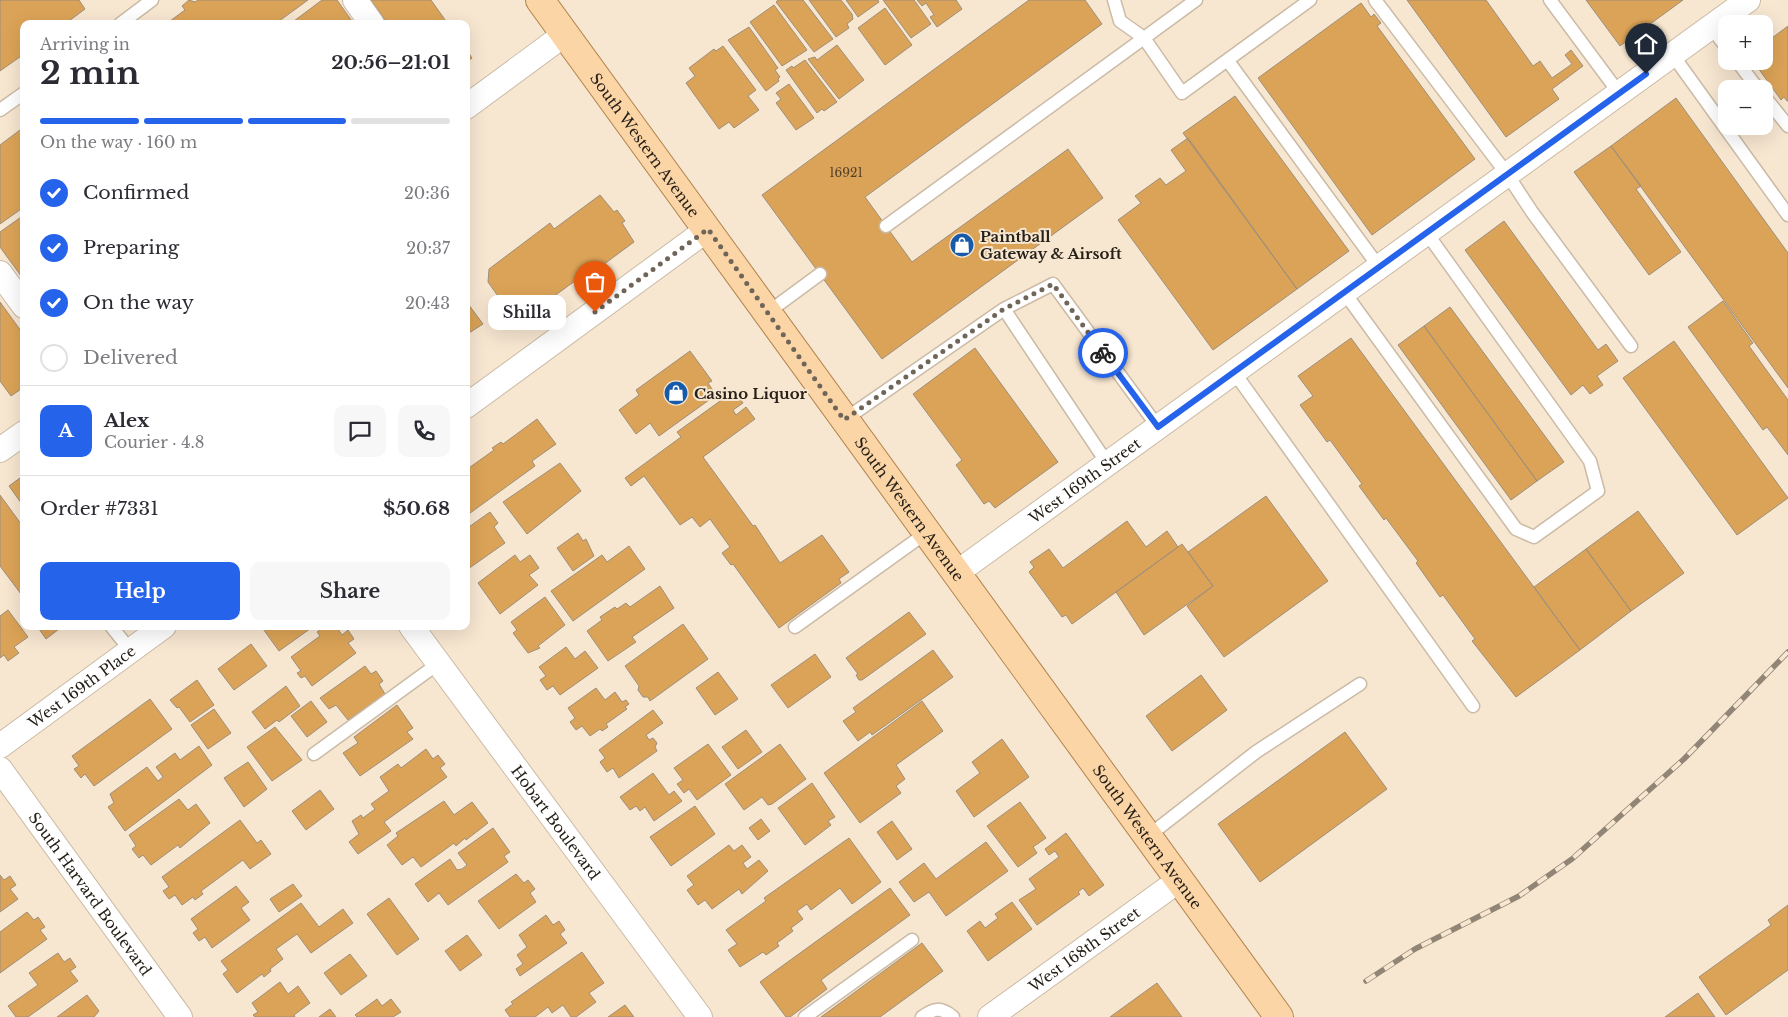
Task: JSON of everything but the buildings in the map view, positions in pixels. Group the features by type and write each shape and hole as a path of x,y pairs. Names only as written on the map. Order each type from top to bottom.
{"main road":[{"name":"South Western Avenue","path":"540,0 708,229 1146,837 1279,1017"}],"street":[{"path":"354,0 369,20"},
{"name":"West 169th Street","path":"955,574 1745,1"},
{"path":"470,104 565,34"},
{"path":"470,403 708,229"},
{"path":"0,273 20,300"},
{"path":"0,450 20,435"},
{"name":"West 169th Place","path":"0,746 159,630"},
{"name":"Hobart Boulevard","path":"415,630 700,1017"},
{"name":"South Harvard Boulevard","path":"0,769 180,1017"},
{"name":"West 168th Street","path":"990,1017 1178,881"}],"lane":[{"path":"125,20 152,0"},
{"path":"1114,0 1120,21 1144,38 1182,93 1310,0"},
{"path":"886,226 1196,0"},
{"path":"1375,0 1508,174 1532,212 1631,346"},
{"path":"1550,0 1619,93"},
{"path":"1711,27 1718,36"},
{"path":"1672,54 1788,214"},
{"path":"1228,61 1379,267"},
{"path":"0,110 20,96"},
{"path":"1773,107 1788,126"},
{"path":"1344,292 1516,529 1534,538 1598,491 1590,461 1426,232"},
{"path":"767,313 820,274"},
{"path":"844,420 1004,309 1053,284 1158,427"},
{"path":"1004,309 1107,463"},
{"path":"1234,372 1473,706"},
{"path":"795,627 926,533"},
{"path":"114,630 131,651"},
{"path":"314,754 438,663"},
{"path":"1146,837 1256,752 1360,684"},
{"path":"806,1017 912,940"},
{"path":"922,1017 939,1008 953,1017"}],"railway":[{"path":"1366,981 1415,949 1519,896 1572,859 1684,759 1788,652"}],"way so far":[{"path":"595,312 708,229 844,420 1004,309 1053,284 1103,353"}],"place":[{"name":"Paintball Gateway & Airsoft","path":"962,245"},
{"name":"Shilla","path":"595,312"},
{"name":"Casino Liquor","path":"676,393"}],"route":[{"path":"1103,353 1158,427 1646,74"}]}
